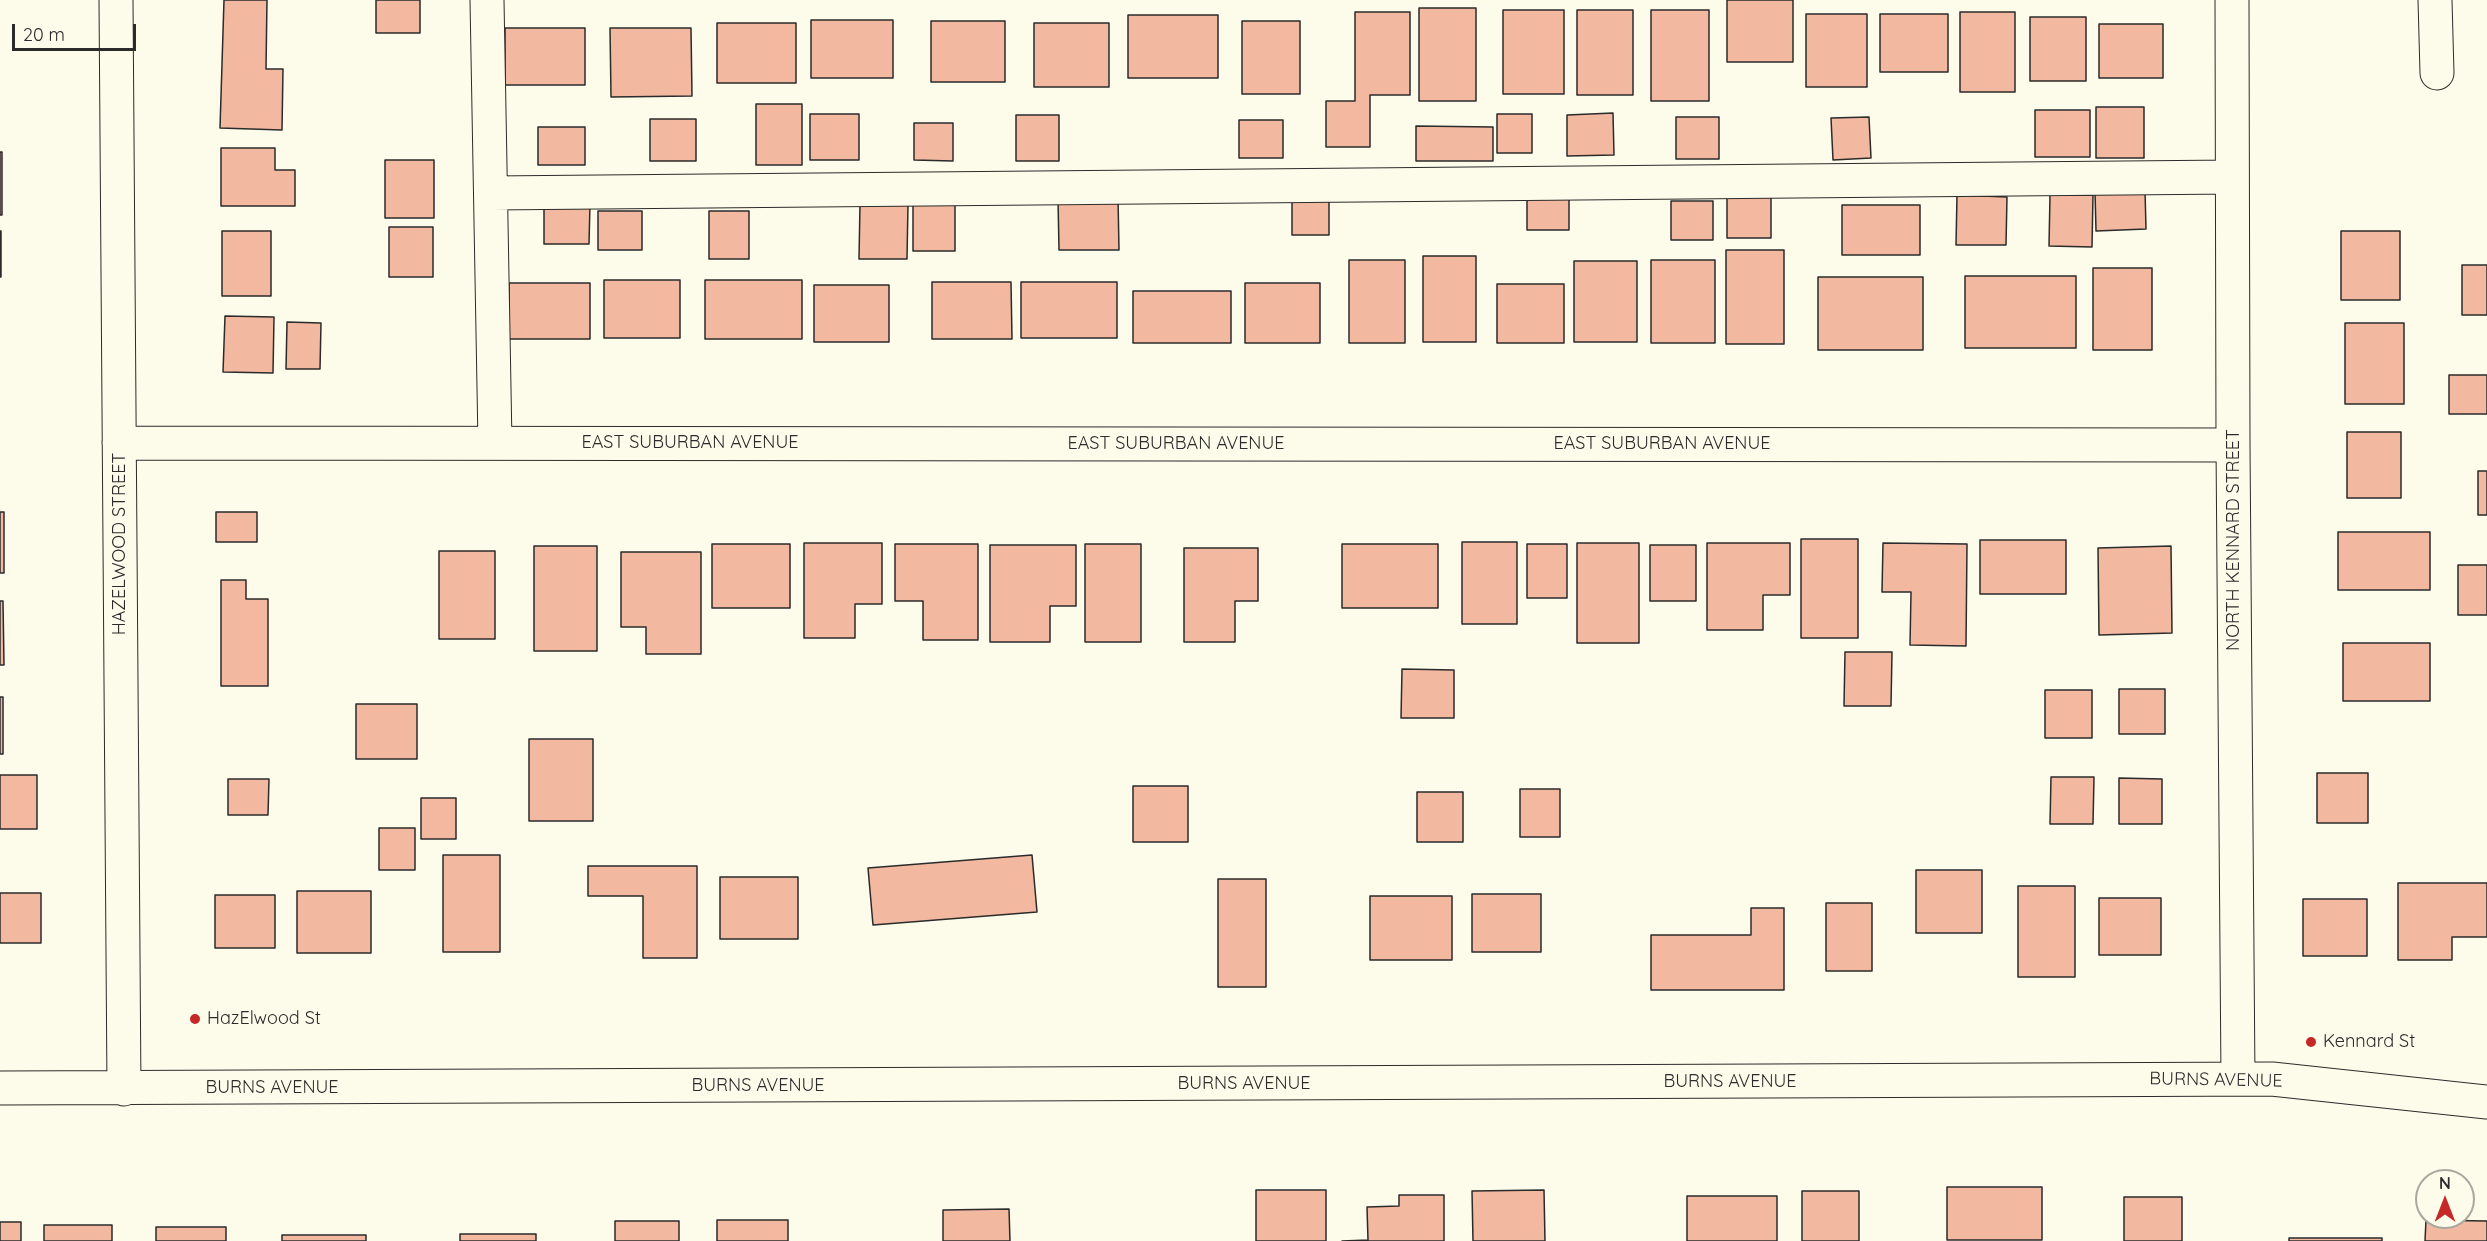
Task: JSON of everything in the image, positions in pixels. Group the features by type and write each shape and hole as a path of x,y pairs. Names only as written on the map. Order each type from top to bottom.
{"street":[{"name":"HAZELWOOD STREET","path":"116,0 124,1089"},
{"path":"487,0 495,443"},
{"name":"NORTH KENNARD STREET","path":"2232,0 2238,1079"},
{"path":"2435,0 2437,73"},
{"path":"491,193 2232,177"},
{"name":"EAST SUBURBAN AVENUE","path":"119,443 2233,445"},
{"name":"BURNS AVENUE","path":"0,1088 2272,1079 2487,1102"}],"building":[{"path":"224,0 267,0 266,69 283,69 282,130 220,128"},
{"path":"376,0 420,0 420,33 376,33"},
{"path":"1727,0 1793,0 1793,62 1727,62"},
{"path":"1419,8 1476,8 1476,101 1419,101"},
{"path":"1503,10 1564,10 1564,94 1503,94"},
{"path":"1577,10 1633,10 1633,95 1577,95"},
{"path":"1651,10 1709,10 1709,101 1651,101"},
{"path":"1355,12 1410,12 1410,95 1370,95 1370,147 1326,147 1326,101 1355,101"},
{"path":"1960,12 2015,12 2015,92 1960,92"},
{"path":"1806,14 1867,14 1867,87 1806,87"},
{"path":"1880,14 1948,14 1948,72 1880,72"},
{"path":"1128,15 1218,15 1218,78 1128,78"},
{"path":"2030,17 2086,17 2086,81 2030,81"},
{"path":"811,20 893,20 893,78 811,78"},
{"path":"931,21 1005,21 1005,82 931,82"},
{"path":"1242,21 1300,21 1300,94 1242,94"},
{"path":"717,23 796,23 796,83 717,83"},
{"path":"1034,23 1109,23 1109,87 1034,87"},
{"path":"2099,24 2163,24 2163,78 2099,78"},
{"path":"505,28 585,28 585,85 505,85"},
{"path":"610,28 691,28 692,96 611,97"},
{"path":"756,104 802,104 802,165 756,165"},
{"path":"2096,107 2144,107 2144,158 2096,158"},
{"path":"2035,110 2090,110 2090,157 2035,157"},
{"path":"1613,113 1614,155 1567,156 1567,115"},
{"path":"810,114 859,114 859,160 810,160"},
{"path":"1497,114 1532,114 1532,153 1497,153"},
{"path":"1016,115 1059,115 1059,161 1016,161"},
{"path":"1676,117 1719,117 1719,159 1676,159"},
{"path":"1869,117 1871,158 1833,160 1831,118"},
{"path":"650,119 696,119 696,161 650,161"},
{"path":"1239,120 1283,120 1283,158 1239,158"},
{"path":"914,123 953,123 953,161 914,160"},
{"path":"1416,126 1493,127 1493,161 1416,161"},
{"path":"538,127 585,127 585,165 538,165"},
{"path":"221,148 275,148 275,170 295,170 295,206 221,206"},
{"path":"0,152 2,152 2,215 0,215"},
{"path":"385,160 434,160 434,218 385,218"},
{"path":"2145,190 2146,229 2096,231 2095,191"},
{"path":"1527,193 1569,193 1569,230 1527,230"},
{"path":"1292,195 1329,195 1329,235 1292,235"},
{"path":"1727,195 1771,195 1771,238 1727,238"},
{"path":"1957,195 2007,197 2006,245 1956,245"},
{"path":"2050,195 2093,195 2092,247 2049,246"},
{"path":"1118,197 1119,250 1059,250 1058,199"},
{"path":"1671,201 1713,201 1713,240 1671,240"},
{"path":"544,204 590,204 589,244 544,244"},
{"path":"860,204 908,204 907,259 859,259"},
{"path":"913,205 955,205 955,251 913,251"},
{"path":"1842,205 1920,205 1920,255 1842,255"},
{"path":"598,211 642,211 642,250 598,250"},
{"path":"709,211 749,211 749,259 709,259"},
{"path":"389,227 433,227 433,277 389,277"},
{"path":"1,231 1,277 0,277"},
{"path":"222,231 271,231 271,296 222,296"},
{"path":"2341,231 2400,231 2400,300 2341,300"},
{"path":"1726,250 1784,250 1784,344 1726,344"},
{"path":"1423,256 1476,256 1476,342 1423,342"},
{"path":"1349,260 1405,260 1405,343 1349,343"},
{"path":"1651,260 1715,260 1715,343 1651,343"},
{"path":"1574,261 1637,261 1637,342 1574,342"},
{"path":"2462,265 2487,265 2487,315 2462,315"},
{"path":"2093,268 2152,268 2152,350 2093,350"},
{"path":"1965,276 2076,276 2076,348 1965,348"},
{"path":"1818,277 1923,277 1923,350 1818,350"},
{"path":"604,280 680,280 680,338 604,338"},
{"path":"705,280 802,280 802,339 705,339"},
{"path":"932,282 1011,282 1012,339 932,339"},
{"path":"1021,282 1117,282 1117,338 1021,338"},
{"path":"509,283 590,283 590,339 509,339"},
{"path":"1245,283 1320,283 1320,343 1245,343"},
{"path":"1497,284 1564,284 1564,343 1497,343"},
{"path":"814,285 889,285 889,342 814,342"},
{"path":"1133,291 1231,291 1231,343 1133,343"},
{"path":"225,316 274,317 273,373 223,372"},
{"path":"287,322 321,323 320,369 286,369"},
{"path":"2345,323 2404,323 2404,404 2345,404"},
{"path":"2449,375 2487,375 2487,414 2449,414"},
{"path":"2347,432 2401,432 2401,498 2347,498"},
{"path":"2478,471 2487,471 2487,515 2478,515"},
{"path":"0,512 4,512 4,573 0,573"},
{"path":"216,512 257,512 257,542 216,542"},
{"path":"2338,532 2430,532 2430,590 2338,590"},
{"path":"1801,539 1858,539 1858,638 1801,638"},
{"path":"1980,540 2066,540 2066,594 1980,594"},
{"path":"1462,542 1517,542 1517,624 1462,624"},
{"path":"804,543 882,543 882,604 855,604 855,638 804,638"},
{"path":"1577,543 1639,543 1639,643 1577,643"},
{"path":"1707,543 1790,543 1790,595 1763,595 1763,630 1707,630"},
{"path":"1883,543 1967,544 1966,646 1910,645 1911,592 1882,592"},
{"path":"712,544 790,544 790,608 712,608"},
{"path":"895,544 978,544 978,640 923,640 923,601 895,601"},
{"path":"1085,544 1141,544 1141,642 1085,642"},
{"path":"1342,544 1438,544 1438,608 1342,608"},
{"path":"1527,544 1567,544 1567,598 1527,598"},
{"path":"990,545 1076,545 1076,606 1050,606 1050,642 990,642"},
{"path":"1650,545 1696,545 1696,601 1650,601"},
{"path":"534,546 597,546 597,651 534,651"},
{"path":"2171,546 2172,633 2099,635 2098,548"},
{"path":"1184,548 1258,548 1258,601 1235,601 1235,642 1184,642"},
{"path":"439,551 495,551 495,639 439,639"},
{"path":"621,552 701,552 701,654 646,654 646,627 621,627"},
{"path":"2458,565 2487,565 2487,615 2458,615"},
{"path":"221,580 246,580 246,599 268,599 268,686 221,686"},
{"path":"0,601 3,601 4,665 0,665"},
{"path":"2343,643 2430,643 2430,701 2343,701"},
{"path":"1845,652 1892,652 1891,706 1844,706"},
{"path":"1402,669 1454,670 1454,718 1401,718"},
{"path":"2119,689 2165,689 2165,734 2119,734"},
{"path":"2045,690 2092,690 2092,738 2045,738"},
{"path":"0,697 3,697 3,754 0,754"},
{"path":"356,704 417,704 417,759 356,759"},
{"path":"529,739 593,739 593,821 529,821"},
{"path":"2317,773 2368,773 2368,823 2317,823"},
{"path":"0,775 37,775 37,829 0,829"},
{"path":"2051,777 2094,777 2093,824 2050,824"},
{"path":"2119,778 2162,779 2162,824 2119,824"},
{"path":"228,779 269,779 268,815 228,815"},
{"path":"1133,786 1188,786 1188,842 1133,842"},
{"path":"1520,789 1560,789 1560,837 1520,837"},
{"path":"1417,792 1463,792 1463,842 1417,842"},
{"path":"421,798 456,798 456,839 421,839"},
{"path":"379,828 415,828 415,870 379,870"},
{"path":"443,855 500,855 500,952 443,952"},
{"path":"1032,855 1037,912 873,925 868,868"},
{"path":"588,866 697,866 697,958 643,958 643,896 588,896"},
{"path":"1916,870 1982,870 1982,933 1916,933"},
{"path":"720,877 798,877 798,939 720,939"},
{"path":"1218,879 1266,879 1266,987 1218,987"},
{"path":"2398,883 2487,883 2487,937 2452,937 2452,960 2398,960"},
{"path":"2018,886 2075,886 2075,977 2018,977"},
{"path":"297,891 371,891 371,953 297,953"},
{"path":"0,893 41,893 41,943 0,943"},
{"path":"1472,894 1541,894 1541,952 1472,952"},
{"path":"215,895 275,895 275,948 215,948"},
{"path":"1370,896 1452,896 1452,960 1370,960"},
{"path":"2099,898 2161,898 2161,955 2099,955"},
{"path":"2303,899 2367,899 2367,956 2303,956"},
{"path":"1826,903 1872,903 1872,971 1826,971"},
{"path":"1751,908 1784,908 1784,990 1651,990 1651,935 1751,935"},
{"path":"1947,1187 2042,1187 2042,1240 1947,1240"},
{"path":"1256,1190 1326,1190 1326,1241 1256,1241"},
{"path":"1544,1190 1545,1241 1473,1241 1472,1191"},
{"path":"1802,1191 1859,1191 1859,1241 1802,1241"},
{"path":"1399,1195 1444,1195 1444,1241 1342,1241 1368,1240 1367,1207 1399,1206"},
{"path":"1687,1196 1777,1196 1777,1241 1687,1241"},
{"path":"2124,1197 2182,1197 2182,1241 2124,1241"},
{"path":"1009,1209 1010,1241 943,1241 943,1210"},
{"path":"717,1220 788,1220 788,1241 717,1241"},
{"path":"615,1221 679,1221 679,1241 615,1241"},
{"path":"2475,1221 2487,1221 2487,1241 2425,1241 2426,1229 2475,1229"},
{"path":"0,1222 21,1222 21,1241 0,1241"},
{"path":"44,1225 112,1225 112,1241 44,1241"},
{"path":"156,1227 226,1227 226,1241 156,1241"},
{"path":"460,1234 536,1234 536,1241 460,1241"},
{"path":"282,1235 366,1235 366,1241 282,1241"},
{"path":"2289,1238 2382,1238 2382,1241 2289,1241"}],"place":[{"name":"HazElwood St","path":"195,1019"},
{"name":"Kennard St","path":"2311,1042"}]}
